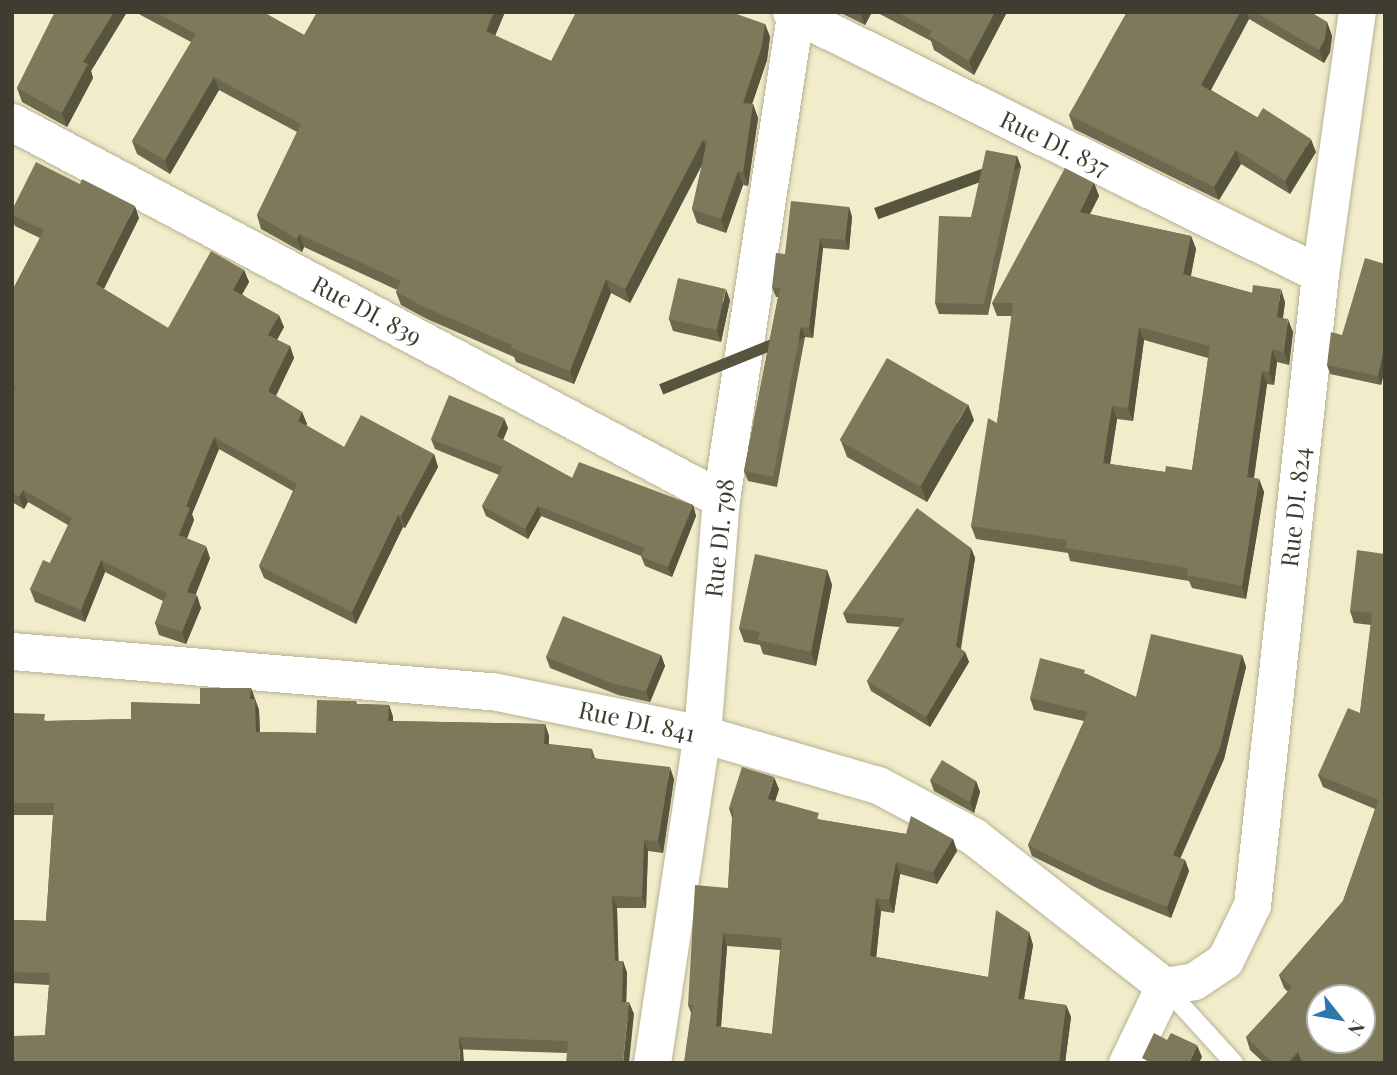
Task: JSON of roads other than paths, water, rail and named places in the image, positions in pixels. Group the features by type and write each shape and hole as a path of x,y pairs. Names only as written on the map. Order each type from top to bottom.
{"street":[{"name":"Rue DI. 824","path":"1179,984 1226,960 1252,905 1320,274 1357,12"},
{"name":"Rue DI. 837","path":"793,13 1320,274"},
{"name":"Rue DI. 798","path":"652,1063 702,734 722,499 793,13"},
{"name":"Rue DI. 839","path":"12,122 722,499"},
{"name":"Rue DI. 841","path":"12,651 493,691 702,734 878,785 973,836 1179,984"},
{"path":"1127,1063 1179,984"}],"lane":[{"path":"1179,984 1234,1063"}]}
